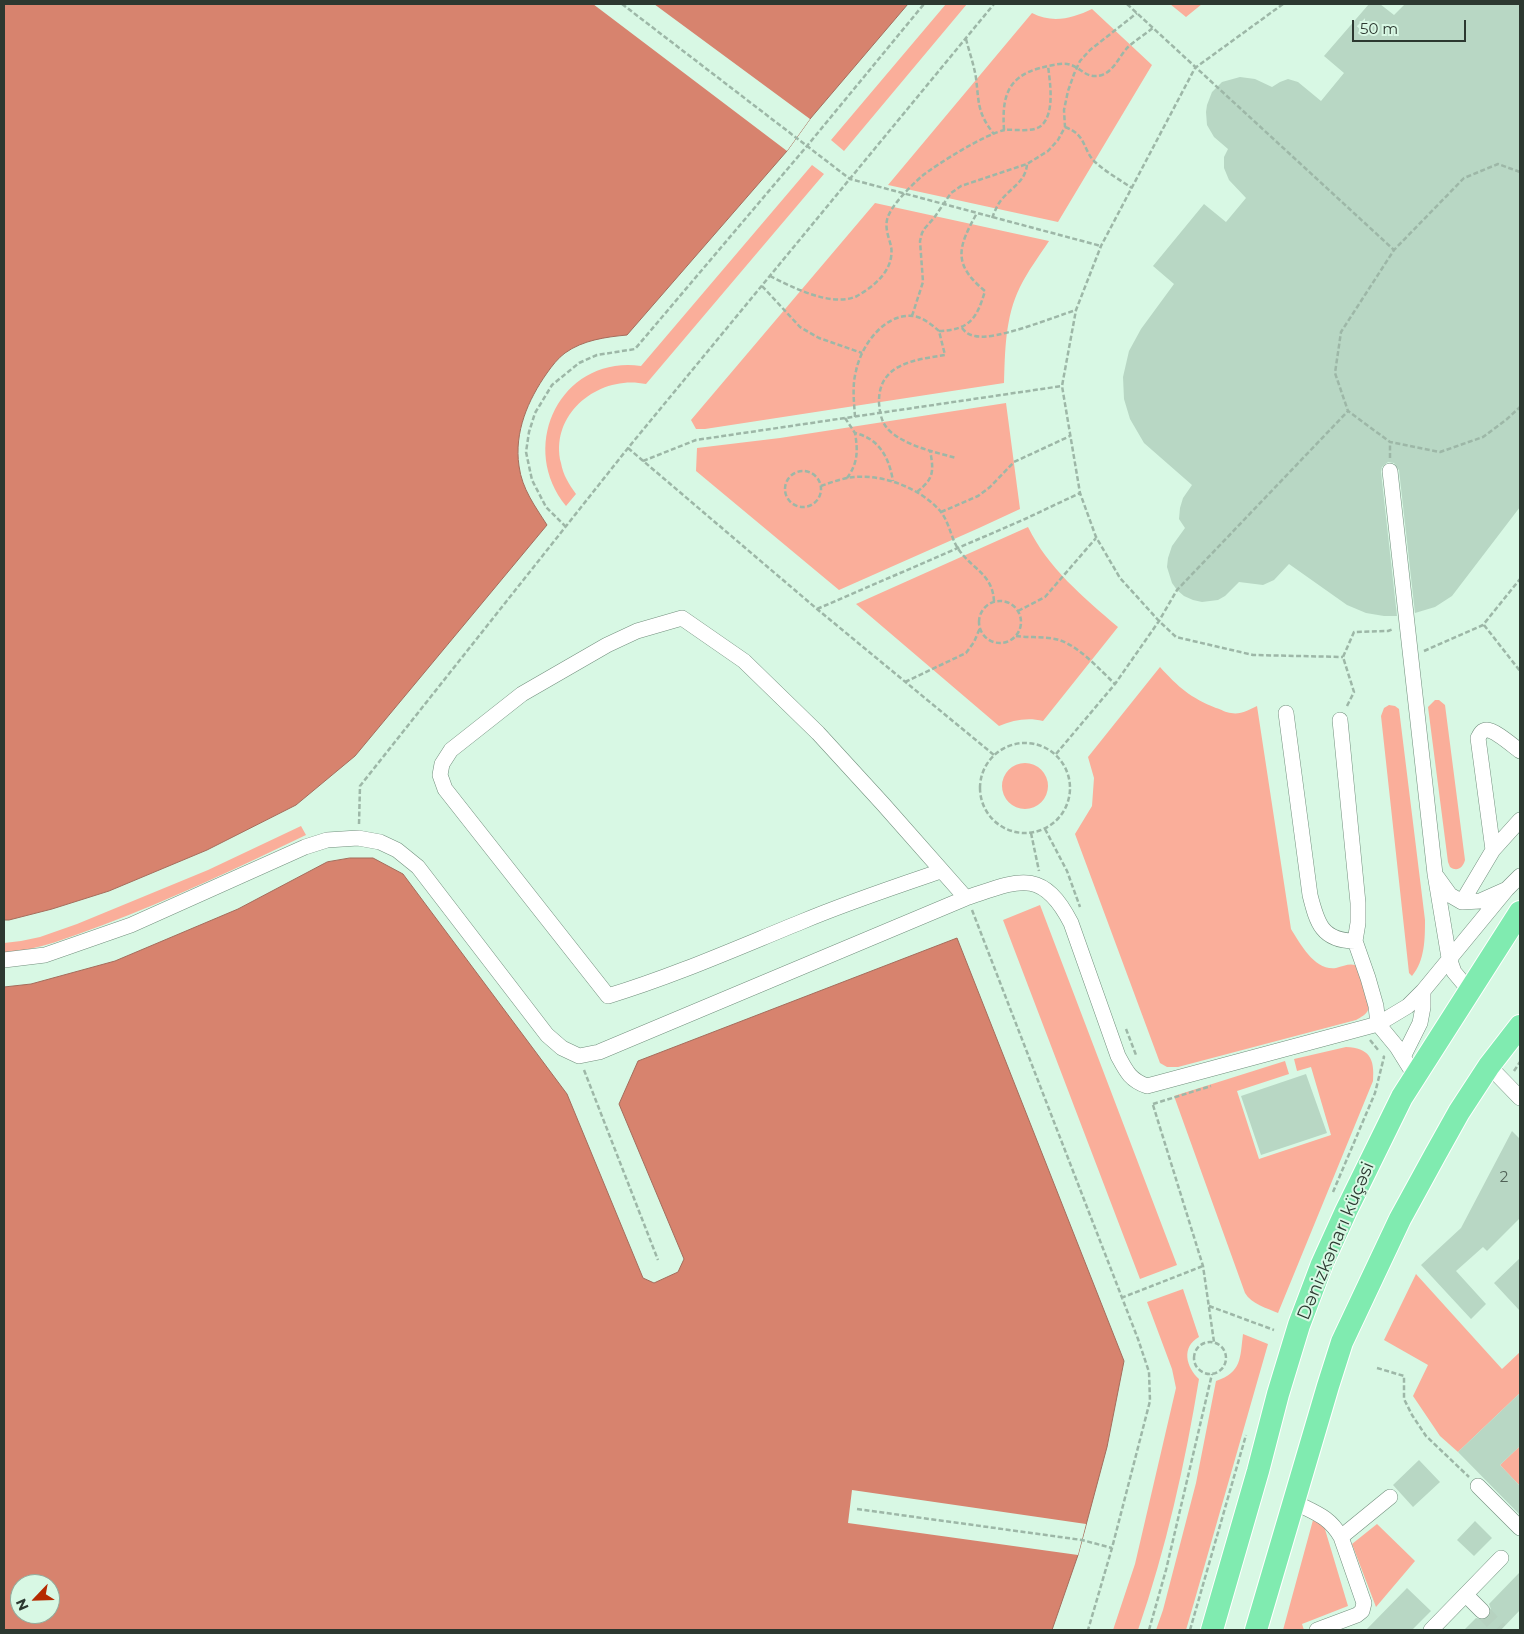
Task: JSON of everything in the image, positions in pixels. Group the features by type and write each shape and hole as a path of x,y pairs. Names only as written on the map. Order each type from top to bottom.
{"highway":[{"name":"Dənizkənarı küçəsi","path":"1212,1630 1278,1394 1322,1264 1398,1105 1409,1066 1469,990 1520,912"},
{"path":"1256,1630 1342,1342 1400,1218 1459,1112 1489,1066 1520,1026"}],"street":[{"path":"1390,470 1434,874 1449,958 1454,972 1469,990"},
{"path":"941,871 802,921 715,958 644,985 608,996 445,789 440,775 442,764 451,750 522,694 607,645 637,631 682,618 744,661 812,727 966,898"},
{"path":"1286,713 1310,895 1316,919 1322,929 1342,941 1354,941"},
{"path":"1340,720 1358,903 1358,923 1354,941 1371,987 1378,1024 1397,1047 1409,1066"},
{"path":"1493,850 1478,738 1482,731 1487,730 1520,751"},
{"path":"1462,902 1493,850 1520,820"},
{"path":"4,960 45,955 132,925 304,847 327,840 358,838 380,842 397,850 418,867 547,1035 562,1048 579,1056 599,1052 966,898 1018,883 1036,883 1050,892 1062,905 1071,922 1118,1056 1126,1071 1136,1082 1147,1086 1378,1024 1408,1006 1423,991 1506,889 1520,876"},
{"path":"1434,874 1450,895 1462,902 1480,901 1506,889"},
{"path":"1409,1066 1423,1007 1423,991"},
{"path":"1489,1066 1520,1098"},
{"path":"1478,1486 1520,1528"},
{"path":"1341,1537 1390,1497"},
{"path":"1294,1502 1328,1520 1335,1527 1341,1537 1364,1603 1362,1611 1357,1615 1317,1630"},
{"path":"1431,1630 1501,1558"},
{"path":"1466,1595 1482,1611"}],"path":[{"path":"622,4 850,179 1101,246"},
{"path":"566,526 546,507 532,480 526,452 528,432 535,413 552,385 579,363 597,355 635,349 924,4"},
{"path":"358,838 360,786 628,448 994,4"},
{"path":"1127,4 1394,250"},
{"path":"1283,4 1195,68 1101,246 1076,310 1062,386 1080,493 1096,538 1120,578 1159,621 1176,636 1254,655 1343,657"},
{"path":"912,316 923,282 920,241 922,233 951,193 961,186 1027,164 1048,151 1058,140 1064,127 1064,110 1068,91 1080,60 1137,13"},
{"path":"1004,130 1003,112 1005,97 1011,85 1022,76 1048,66 1064,64 1073,66 1084,74 1092,76 1103,75 1108,72 1128,48 1152,28"},
{"path":"966,38 976,76 977,100 982,116 994,134"},
{"path":"770,276 797,290 839,299 856,296 879,280 892,261 886,226 887,219 904,194 923,176 940,164 994,134 1004,130 1036,129 1042,125 1047,118 1051,92 1048,66"},
{"path":"1064,127 1074,130 1080,136 1094,161 1132,188"},
{"path":"992,218 1003,198 1026,173 1027,164"},
{"path":"1520,172 1498,164 1464,178 1394,250 1341,332 1335,373 1348,411 1390,442 1440,452 1482,437 1520,407"},
{"path":"940,332 962,328 976,314 985,291 972,280 964,268 961,253 961,244 977,213"},
{"path":"762,286 800,327 819,338 862,353"},
{"path":"962,328 966,333 976,337 989,337 1076,310"},
{"path":"855,417 853,388 856,369 862,353 873,335 882,326 912,316 932,325 940,332 945,356 919,360 900,366 890,372 883,379 879,394 880,413 884,425 892,433 909,443 956,458"},
{"path":"643,461 696,440 1062,386"},
{"path":"1056,754 1115,684 1159,621 1177,590 1348,411"},
{"path":"845,418 855,433 858,448 854,469 847,478"},
{"path":"855,433 866,435 876,443 885,455 891,469 893,481"},
{"path":"940,512 978,496 990,487 1014,462 1070,436"},
{"path":"628,448 817,610 994,755"},
{"path":"916,492 927,483 932,474 930,450"},
{"path":"797,472 809,472 814,475 821,486 819,498 810,506 798,506 792,503 786,493 788,481 797,472"},
{"path":"821,486 847,478 873,478 893,481 916,492 940,512 950,528 957,548 966,560 988,580 992,587 994,602"},
{"path":"817,610 1080,493"},
{"path":"1018,611 1044,597 1096,538"},
{"path":"1418,654 1483,625 1520,579"},
{"path":"905,682 966,653 974,642 980,628 984,610 994,602 1007,603 1018,611 1021,623 1020,630 1016,636 1006,642 994,642 988,639 980,628"},
{"path":"1483,625 1520,671"},
{"path":"1340,720 1354,692 1343,657 1354,632 1388,631"},
{"path":"1016,636 1058,640 1068,644 1080,652 1115,684"},
{"path":"1018,743 1032,743 1045,747 1056,754 1064,764 1071,788 1069,801 1064,813 1056,822 1045,829 1031,833 1017,833 1003,828 992,819 984,807 980,794 981,779 986,766 994,755 1005,747 1018,743"},
{"path":"1031,833 1040,876 1036,883"},
{"path":"966,898 972,909 1149,1372 1150,1401 1112,1548 1088,1630"},
{"path":"1329,1200 1375,1093 1384,1058 1370,1040"},
{"path":"579,1056 658,1260"},
{"path":"1153,1104 1218,1084"},
{"path":"1121,1298 1203,1266 1214,1342"},
{"path":"1209,1306 1274,1330"},
{"path":"1208,1342 1214,1342 1222,1348 1226,1362 1221,1370 1212,1374 1206,1374 1197,1368 1194,1357 1198,1347 1208,1342"},
{"path":"1377,1368 1404,1376 1404,1399 1426,1436 1478,1486"},
{"path":"1149,1630 1166,1570 1212,1374"},
{"path":"1190,1630 1247,1432"},
{"path":"857,1509 1082,1540 1112,1548"}],"shaded area":[{"path":"4,4 908,4 810,119 787,151 627,335 603,338 579,345 562,355 549,370 528,405 521,429 518,453 523,482 547,525 355,756 296,805 207,850 109,891 9,920 4,920"},
{"path":"946,4 967,4 844,151 831,140"},
{"path":"1170,4 1202,4 1186,17"},
{"path":"1092,9 1152,65 1058,222 888,185 1032,13 1055,19 1078,15"},
{"path":"812,165 824,174 646,384 629,382 612,385 596,391 570,413 563,428 559,445 563,472 576,494 566,506 552,482 546,457 547,432 555,409 569,390 589,375 613,366 641,366"},
{"path":"875,203 1049,241 1026,275 1011,310 1007,335 1004,383 696,429 691,420"},
{"path":"1006,403 1020,509 839,590 696,471 697,448 780,438"},
{"path":"1028,527 1036,542 1056,569 1079,593 1118,627 1043,721 1021,720 999,726 856,604"},
{"path":"1160,667 1185,691 1216,708 1229,713 1238,713 1257,706 1291,929 1309,956 1322,965 1328,968 1351,965 1359,967 1368,995 1369,1006 1366,1013 1356,1020 1178,1067 1167,1067 1160,1063 1075,834 1092,806 1094,778 1088,757"},
{"path":"1435,700 1439,700 1445,705 1465,860 1461,867 1457,869 1450,867 1448,862 1428,707"},
{"path":"1389,705 1399,709 1425,920 1422,956 1412,976 1409,973 1381,716 1384,708"},
{"path":"1020,763 1030,763 1044,773 1048,786 1044,799 1038,805 1030,809 1020,809 1006,799 1002,791 1002,781 1012,767"},
{"path":"301,826 306,835 231,871 154,904 103,925 54,942 30,949 4,953 4,943 40,937 77,924 208,870"},
{"path":"350,858 373,858 403,874 567,1094 643,1278 654,1283 678,1272 684,1259 619,1104 638,1061 957,938 1124,1361 1107,1447 1078,1555 1052,1630 4,1630 4,987 31,984 115,961 238,909 327,862"},
{"path":"1040,905 1177,1265 1140,1279 1003,920"},
{"path":"1346,1047 1360,1050 1369,1056 1373,1066 1373,1081 1278,1313 1255,1303 1245,1293 1174,1096 1285,1061 1289,1074 1237,1091 1259,1159 1331,1135 1311,1067 1297,1071 1294,1059"},
{"path":"1416,1274 1502,1369 1520,1352 1520,1393 1458,1452 1440,1436 1413,1396 1428,1365 1384,1340"},
{"path":"1183,1289 1199,1337 1190,1346 1187,1357 1191,1369 1199,1379 1188,1443 1166,1537 1138,1630 1113,1630 1135,1564 1176,1388 1172,1369 1147,1302"},
{"path":"1243,1334 1268,1344 1186,1630 1156,1630 1163,1610 1196,1483 1216,1381 1235,1369 1240,1357"},
{"path":"1520,1446 1520,1486 1500,1465"},
{"path":"1313,1520 1324,1526 1348,1606 1302,1624 1304,1630 1283,1630"},
{"path":"1377,1524 1415,1561 1376,1607 1352,1544"}],"pier":[{"path":"593,4 654,4 810,119 787,151"},
{"path":"852,1490 1086,1524 1078,1555 848,1523"}],"building":[{"path":"1369,4 1380,4 1394,15 1405,4 1520,4 1520,507 1452,596 1435,607 1415,613 1399,470 1394,463 1388,462 1382,467 1381,472 1397,616 1366,613 1347,605 1289,564 1274,580 1263,585 1239,582 1225,596 1218,600 1202,602 1193,600 1177,590 1172,583 1167,567 1172,546 1185,528 1179,519 1180,508 1183,498 1192,485 1144,443 1130,419 1124,399 1123,377 1129,351 1141,329 1174,284 1153,266 1204,204 1226,222 1246,198 1229,180 1224,168 1224,157 1228,149 1214,137 1207,125 1207,105 1212,92 1222,82 1240,77 1255,79 1272,87 1288,79 1298,82 1321,101 1344,73 1324,56"},
{"path":"1306,1074 1327,1133 1261,1155 1241,1096"},
{"path":"1512,1131 1520,1139 1520,1218 1487,1251 1483,1247 1456,1271 1486,1304 1471,1319 1421,1265 1461,1228"},
{"path":"1520,1258 1520,1311 1494,1283"},
{"path":"1520,1393 1520,1446 1500,1465 1520,1486 1520,1515 1458,1452"},
{"path":"1419,1460 1440,1482 1413,1507 1393,1485"},
{"path":"1475,1521 1492,1538 1474,1556 1457,1540"},
{"path":"1520,1572 1520,1610 1501,1630 1464,1630 1476,1618 1484,1620 1489,1617 1491,1609 1489,1604"},
{"path":"1407,1588 1431,1611 1412,1630 1366,1630"}],"tunnel":[{"path":"1482,1611 1500,1630"}]}
